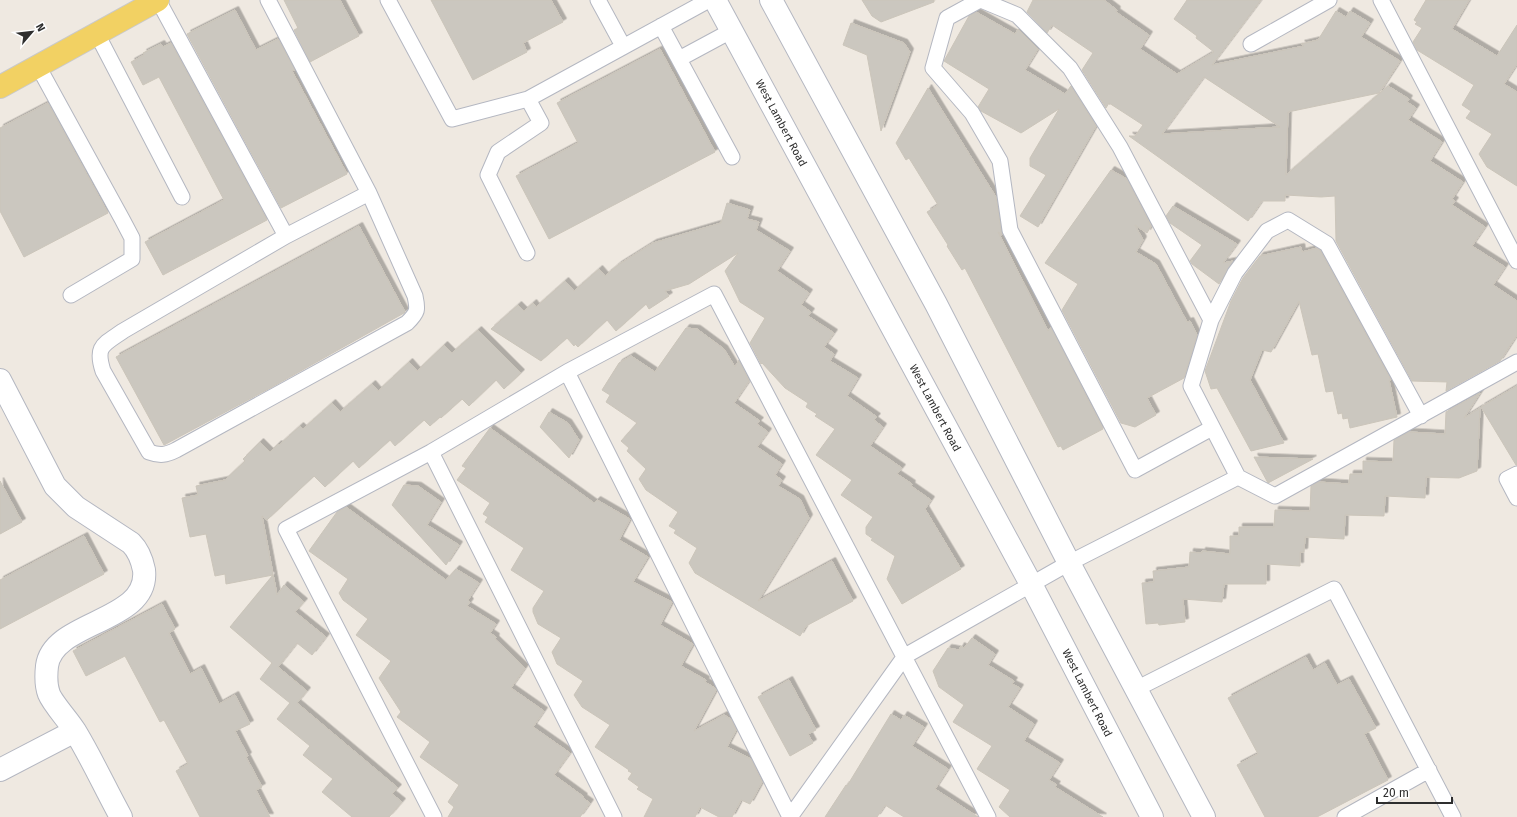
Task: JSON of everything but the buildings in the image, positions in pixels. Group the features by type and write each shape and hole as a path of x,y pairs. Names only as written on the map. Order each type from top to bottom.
{"main road":[{"path":"0,86 158,0"},
{"name":"West Lambert Road","path":"715,0 1032,586 1152,817"},
{"path":"771,0 936,304 1069,563 1204,817"},
{"path":"0,380 55,486 76,507 131,543 137,550 143,566 143,587 137,596 128,605 70,637 55,648 50,655 47,666 49,694 75,731 120,817"},
{"path":"0,770 75,731"}],"lane":[{"path":"158,0 286,236"},
{"path":"268,0 369,192 415,296 418,308 415,315 407,323 166,455 158,456 149,452 103,371 99,357 103,345 123,331 286,236 369,192"},
{"path":"388,0 452,119 528,99 709,0"},
{"path":"598,0 623,46"},
{"path":"1212,320 1120,147 1070,68 1017,15 981,0 947,18 932,68 972,113 1000,161 1010,230 1135,470 1212,428"},
{"path":"1250,44 1329,0"},
{"path":"1382,0 1517,261"},
{"path":"661,26 732,157"},
{"path":"679,59 731,31"},
{"path":"97,34 182,197"},
{"path":"38,66 132,238 132,259 71,295"},
{"path":"527,253 488,175 498,152 541,123 528,99"},
{"path":"1421,416 1326,244 1288,220 1266,231 1236,273 1212,320 1191,386 1238,477 1275,496 1421,416 1517,362"},
{"path":"434,817 286,529 432,452 567,372 714,294 988,817"},
{"path":"567,372 790,817 905,656 1032,586 1069,563 1238,477"},
{"path":"432,452 614,817"},
{"path":"1517,474 1507,479 1517,498"},
{"path":"1136,689 1334,589 1453,817"},
{"path":"1345,817 1429,770"}]}
